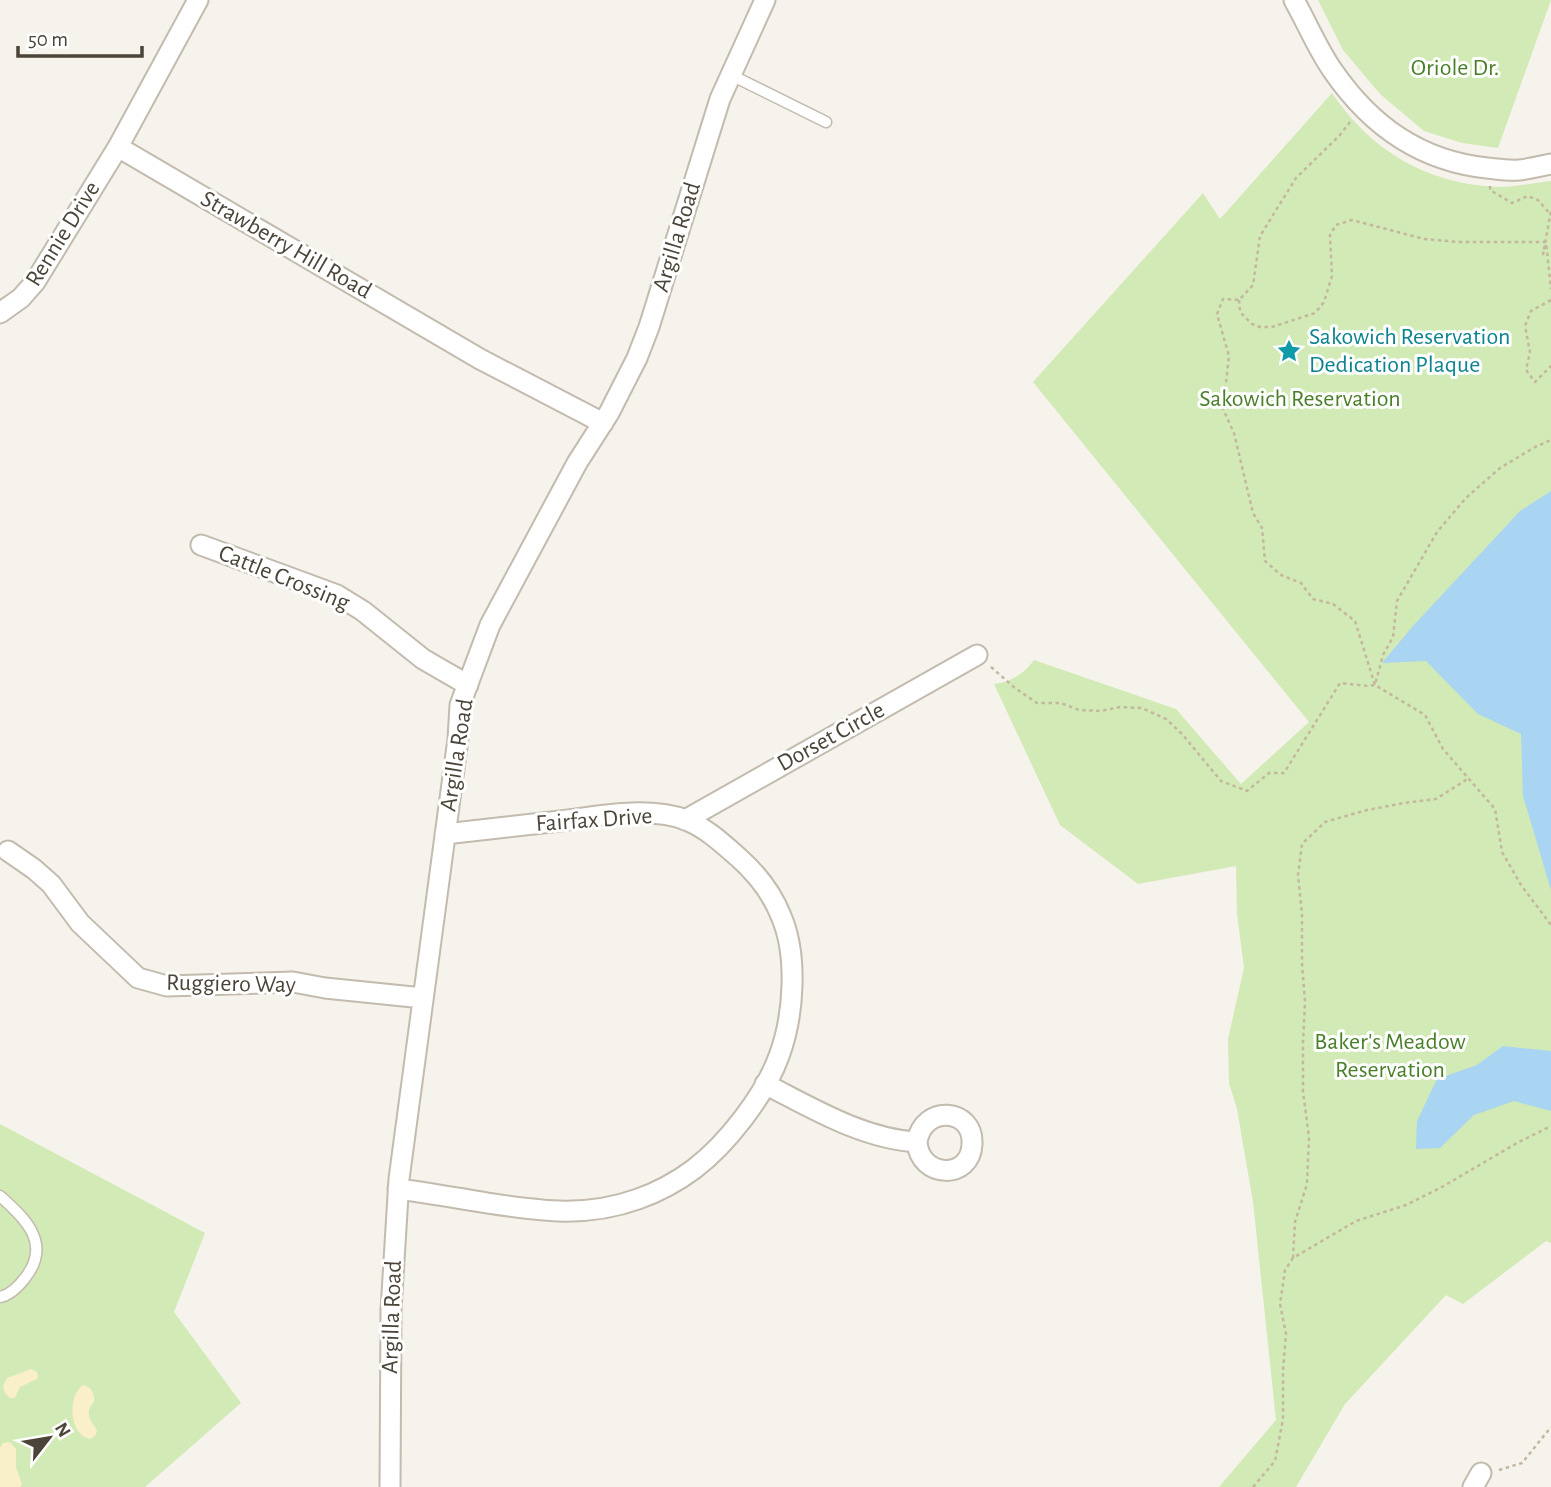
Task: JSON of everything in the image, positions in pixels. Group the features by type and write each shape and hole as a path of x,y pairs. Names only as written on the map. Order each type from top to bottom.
{"street":[{"path":"117,147 198,0"},
{"name":"Argilla Road","path":"390,1487 391,1310 398,1189 458,739 460,705 490,625 577,463 625,383 649,327 720,99 765,0"},
{"path":"1294,0 1332,70 1361,108 1405,143 1442,160 1469,166 1517,171 1551,164"},
{"name":"Rennie Drive","path":"0,313 21,298 35,282 117,147"},
{"name":"Strawberry Hill Road","path":"117,147 481,359 603,423"},
{"name":"Cattle Crossing","path":"201,545 337,595 363,611 423,659 468,685"},
{"name":"Dorset Circle","path":"685,820 977,655"},
{"name":"Fairfax Drive","path":"398,1189 552,1212 586,1210 638,1199 677,1181 694,1169 737,1125 765,1084 779,1055 789,1017 791,957 783,918 761,881 745,863 705,830 685,820 640,813 445,834"},
{"name":"Ruggiero Way","path":"8,851 51,884 80,923 138,978 167,986 293,982 422,998"},
{"path":"765,1084 859,1129 884,1138 917,1142"}],"lane":[{"path":"731,75 826,121"},
{"path":"0,1196 29,1227 35,1237 36,1251 34,1266 28,1274 7,1296 0,1297"}],"path":[{"path":"1361,108 1340,135 1296,178 1260,236 1253,285 1239,299 1223,299 1217,314 1229,356 1223,409 1234,433 1253,513 1262,528 1265,561 1281,575 1301,583 1313,599 1333,604 1355,621 1375,685 1424,715 1443,749 1495,809 1502,852 1521,885 1551,926"},
{"path":"1489,168 1490,190 1512,203 1528,196 1538,200 1551,213 1543,254 1546,242"},
{"path":"1239,299 1240,312 1252,324 1260,327 1272,327 1315,313 1324,302 1332,276 1331,235 1336,225 1352,220 1424,239 1459,242 1546,242"},
{"path":"1546,242 1551,289"},
{"path":"1551,300 1531,311 1525,326 1530,352 1526,370 1535,382 1551,366"},
{"path":"1375,685 1383,655 1393,637 1397,601 1437,532 1466,498 1500,468 1551,440"},
{"path":"977,655 1037,703 1061,704 1079,710 1142,708 1166,719 1221,781 1247,791 1269,773 1284,773 1340,683 1368,687 1375,685"},
{"path":"1293,1258 1295,1222 1307,1184 1309,1137 1303,1093 1303,914 1298,875 1302,844 1325,822 1367,810 1436,799 1469,778"},
{"path":"1253,1487 1275,1461 1283,1419 1286,1334 1280,1304 1284,1270 1293,1258 1356,1221 1406,1205 1442,1187 1551,1126"},
{"path":"1478,1479 1522,1463 1551,1427"}],"green space":[{"name":"Oriole Dr.","path":"1318,0 1551,0 1498,148 1462,143 1424,131 1380,94 1343,50"},
{"path":"1332,93 1364,132 1403,161 1425,171 1448,179 1498,187 1551,181 1551,1243 1546,1241 1463,1304 1446,1295 1345,1404 1296,1487 1219,1487 1276,1420 1253,1202 1237,1109 1229,1083 1228,1039 1244,968 1237,914 1236,866 1138,884 1060,825 994,684 1017,677 1034,660 1176,709 1241,784 1309,722 1033,382 1203,193 1220,219"},
{"path":"0,1124 205,1233 174,1312 241,1403 145,1487 0,1487"}],"sand":[{"path":"31,1369 37,1372 37,1379 20,1387 15,1398 10,1398 3,1386 7,1378"},
{"path":"83,1385 90,1388 94,1398 89,1415 97,1431 90,1439 83,1436 74,1423 74,1398"},
{"path":"8,1442 16,1449 16,1467 22,1484 20,1487 0,1487 0,1447"}],"water":[{"path":"1551,491 1551,890 1523,796 1521,734 1478,714 1426,661 1382,663 1520,511"},
{"path":"1503,1046 1551,1051 1551,1111 1514,1101 1474,1115 1440,1148 1416,1149 1417,1121 1437,1079 1477,1065"}],"place":[{"name":"Sakowich Reservation Dedication Plaque","path":"1289,351"}],"park label":[{"name":"Sakowich Reservation","path":"1300,399"},
{"name":"Baker's Meadow Reservation","path":"1390,1056"}]}
